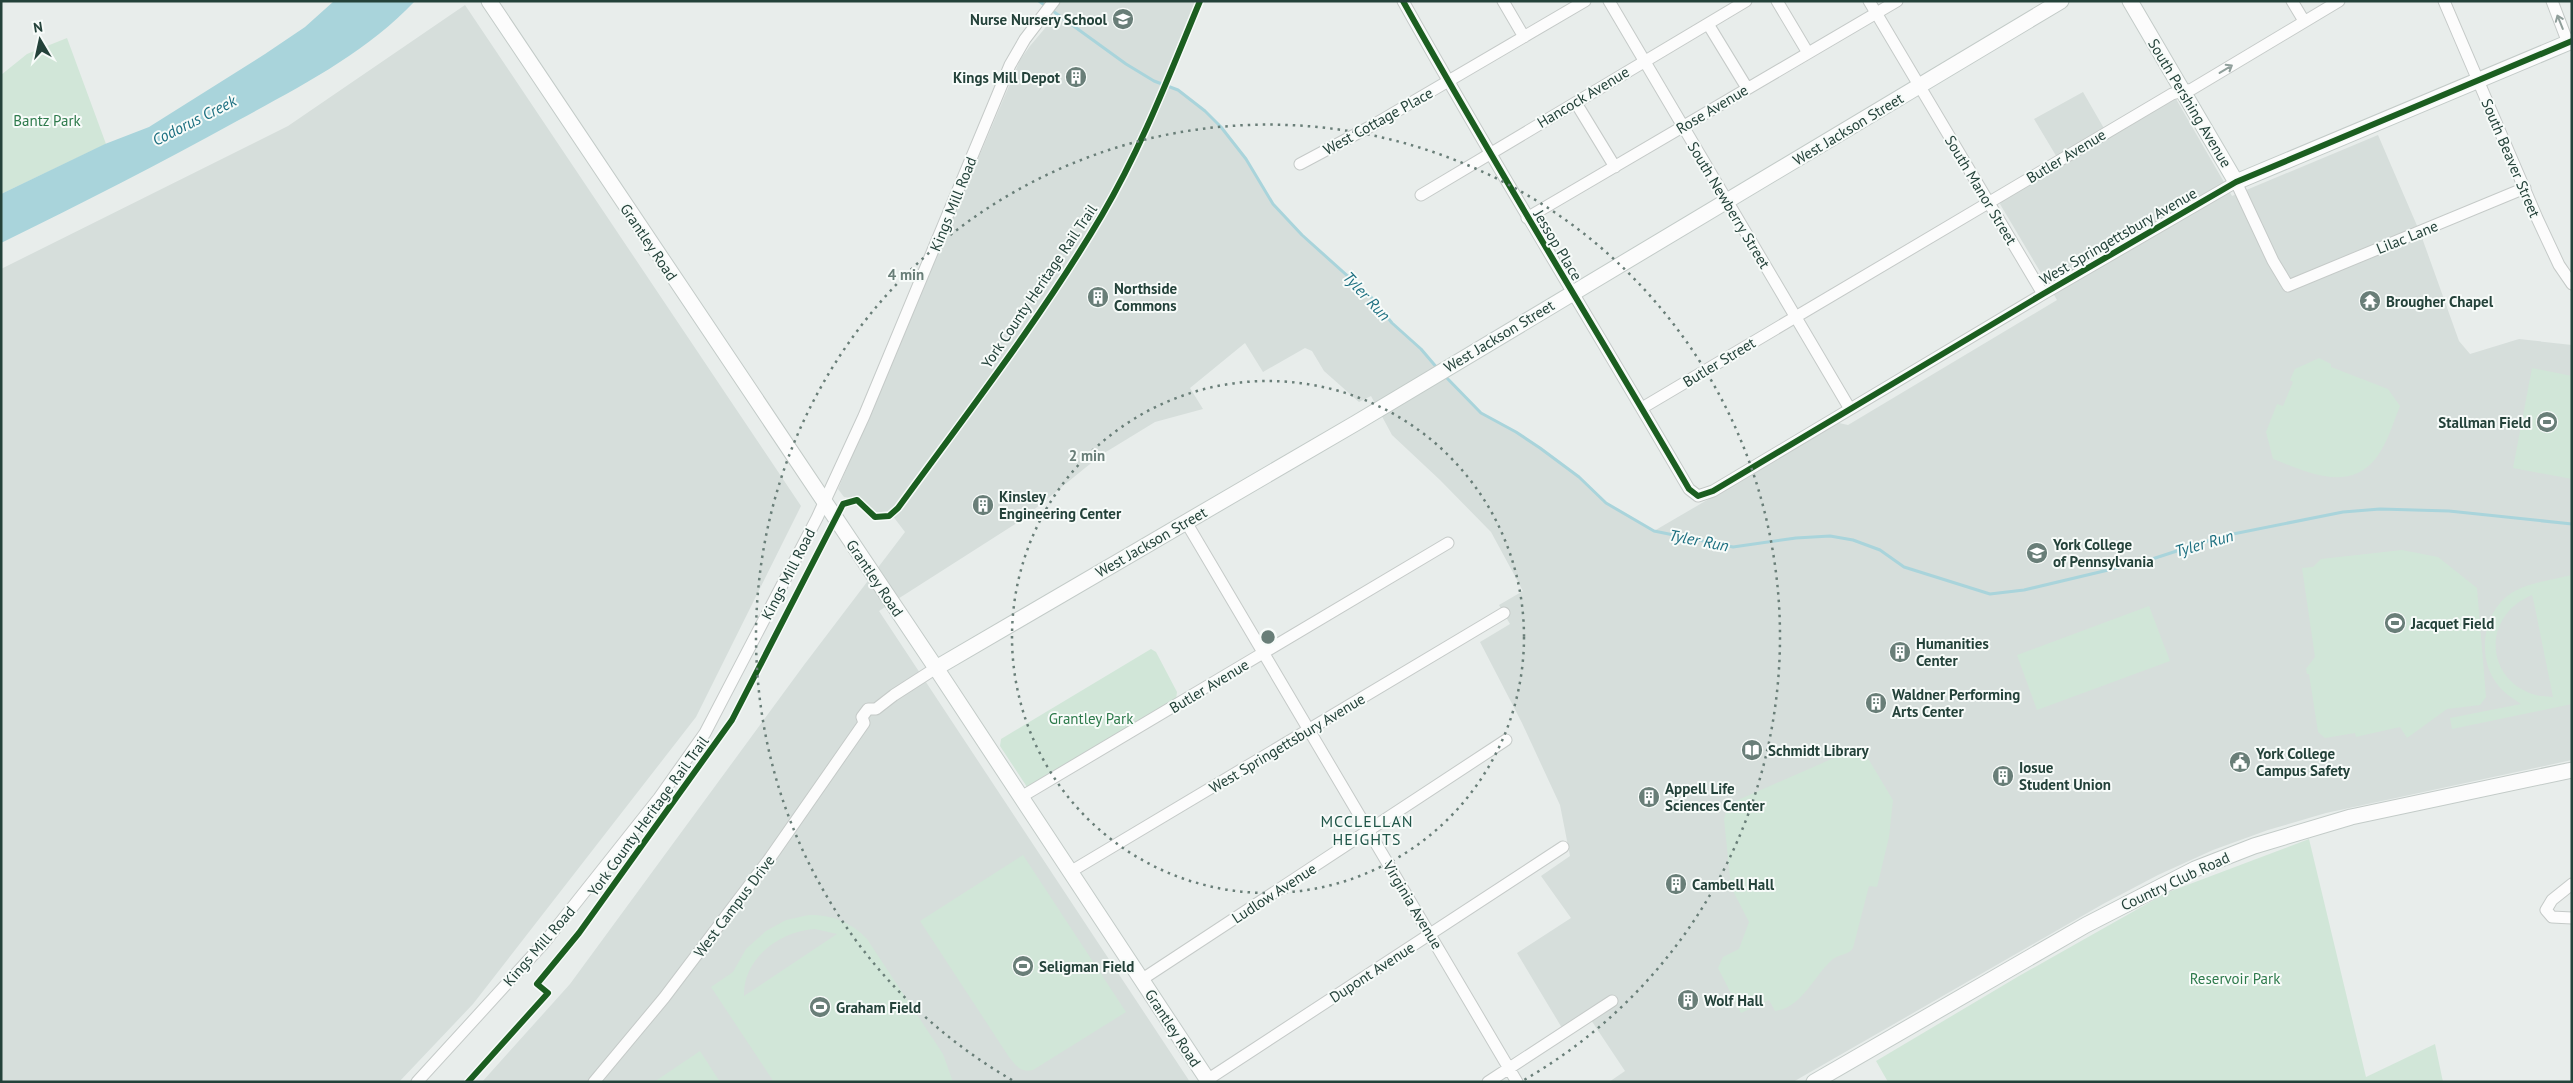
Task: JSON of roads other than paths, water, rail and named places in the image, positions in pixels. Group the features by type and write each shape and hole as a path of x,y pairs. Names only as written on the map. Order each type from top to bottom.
{"street":[{"name":"Grantley Road","path":"489,1 936,668 1208,1081"},
{"name":"Kings Mill Road","path":"417,1082 544,943 693,753 722,703 824,502 868,408 1010,65 1025,39 1054,1"},
{"name":"Jessop Place","path":"1403,1 1527,218 1573,292 1689,489 1698,496"},
{"path":"1503,1 1524,37"},
{"name":"West Cottage Place","path":"1300,164 1375,124 1585,1"},
{"name":"South Newberry Street","path":"1609,1 1850,409"},
{"name":"Hancock Avenue","path":"1421,195 1576,103 1644,60 1746,1"},
{"path":"1777,1 1808,53"},
{"name":"South Manor Street","path":"1869,1 2043,294"},
{"name":"Rose Avenue","path":"1527,218 1897,1"},
{"name":"West Jackson Street","path":"936,668 1356,422 2061,1"},
{"name":"South Pershing Avenue","path":"2130,1 2236,182 2273,261 2288,286"},
{"path":"2292,1 2304,21"},
{"name":"Butler Avenue","path":"1795,317 2172,94 2192,89 2339,1"},
{"name":"South Beaver Street","path":"2444,1 2559,265 2572,284"},
{"path":"2552,1 2570,42"},
{"path":"1708,24 1747,88"},
{"name":"West Springettsbury Avenue","path":"1698,496 1713,491 2043,294 2236,182 2570,42"},
{"path":"1576,103 1615,167"},
{"name":"Lilac Lane","path":"2288,286 2525,188"},
{"name":"Butler Street","path":"1642,408 1795,317"},
{"name":"Virginia Avenue","path":"1186,522 1517,1082"},
{"name":"Butler Avenue","path":"1021,797 1448,543"},
{"name":"West Springettsbury Avenue","path":"1070,872 1504,614"},
{"name":"West Campus Drive","path":"594,1082 664,998 775,852 864,723 872,723 877,716 876,709 936,668"},
{"name":"Ludlow Avenue","path":"1141,980 1506,740"},
{"name":"Country Club Road","path":"1814,1082 2086,925 2195,869 2254,846 2352,816 2572,770"},
{"name":"Dupont Avenue","path":"1208,1081 1563,848"},
{"path":"2572,884 2552,900 2546,910 2552,917 2572,918"},
{"path":"1488,1082 1612,1001"}],"water":[{"name":"Codorus Creek","path":"334,1 415,1 375,37 307,82 208,137 1,243 1,194 105,144 149,127 305,27"}],"waterway":[{"name":"Tyler Run","path":"1039,1 1126,64 1154,81 1178,90 1205,111 1221,127 1246,159 1273,204 1302,235 1371,297 1392,323 1421,349 1438,369"},
{"name":"Tyler Run","path":"1444,375 1481,413 1516,432 1540,448 1579,477 1606,503 1654,531 1733,547 1796,538 1830,536 1853,540 1880,550 1904,567 1990,594 2024,590 2146,561 2223,536 2343,512 2380,509 2449,511 2572,524"}],"place":[{"name":"Nurse Nursery School","path":"1123,19"},
{"name":"Kings Mill Depot","path":"1076,77"},
{"name":"Northside Commons","path":"1098,297"},
{"name":"Brougher Chapel","path":"2370,301"},
{"name":"Stallman Field","path":"2547,422"},
{"name":"Kinsley Engineering Center","path":"983,505"},
{"name":"York College of Pennsylvania","path":"2037,553"},
{"name":"Jacquet Field","path":"2395,623"},
{"name":"Humanities Center","path":"1900,652"},
{"name":"Waldner Performing Arts Center","path":"1876,703"},
{"name":"Schmidt Library","path":"1752,750"},
{"name":"York College Campus Safety","path":"2240,762"},
{"name":"Iosue Student Union","path":"2003,776"},
{"name":"Appell Life Sciences Center","path":"1649,797"},
{"name":"Cambell Hall","path":"1676,884"},
{"name":"Seligman Field","path":"1023,966"},
{"name":"Wolf Hall","path":"1688,1000"},
{"name":"Graham Field","path":"820,1007"}],"district":[{"name":"MCCLELLAN HEIGHTS","path":"1367,830"}],"park label":[{"name":"Bantz Park","path":"47,120"},
{"name":"Grantley Park","path":"1091,718"},
{"name":"Reservoir Park","path":"2235,978"}]}
